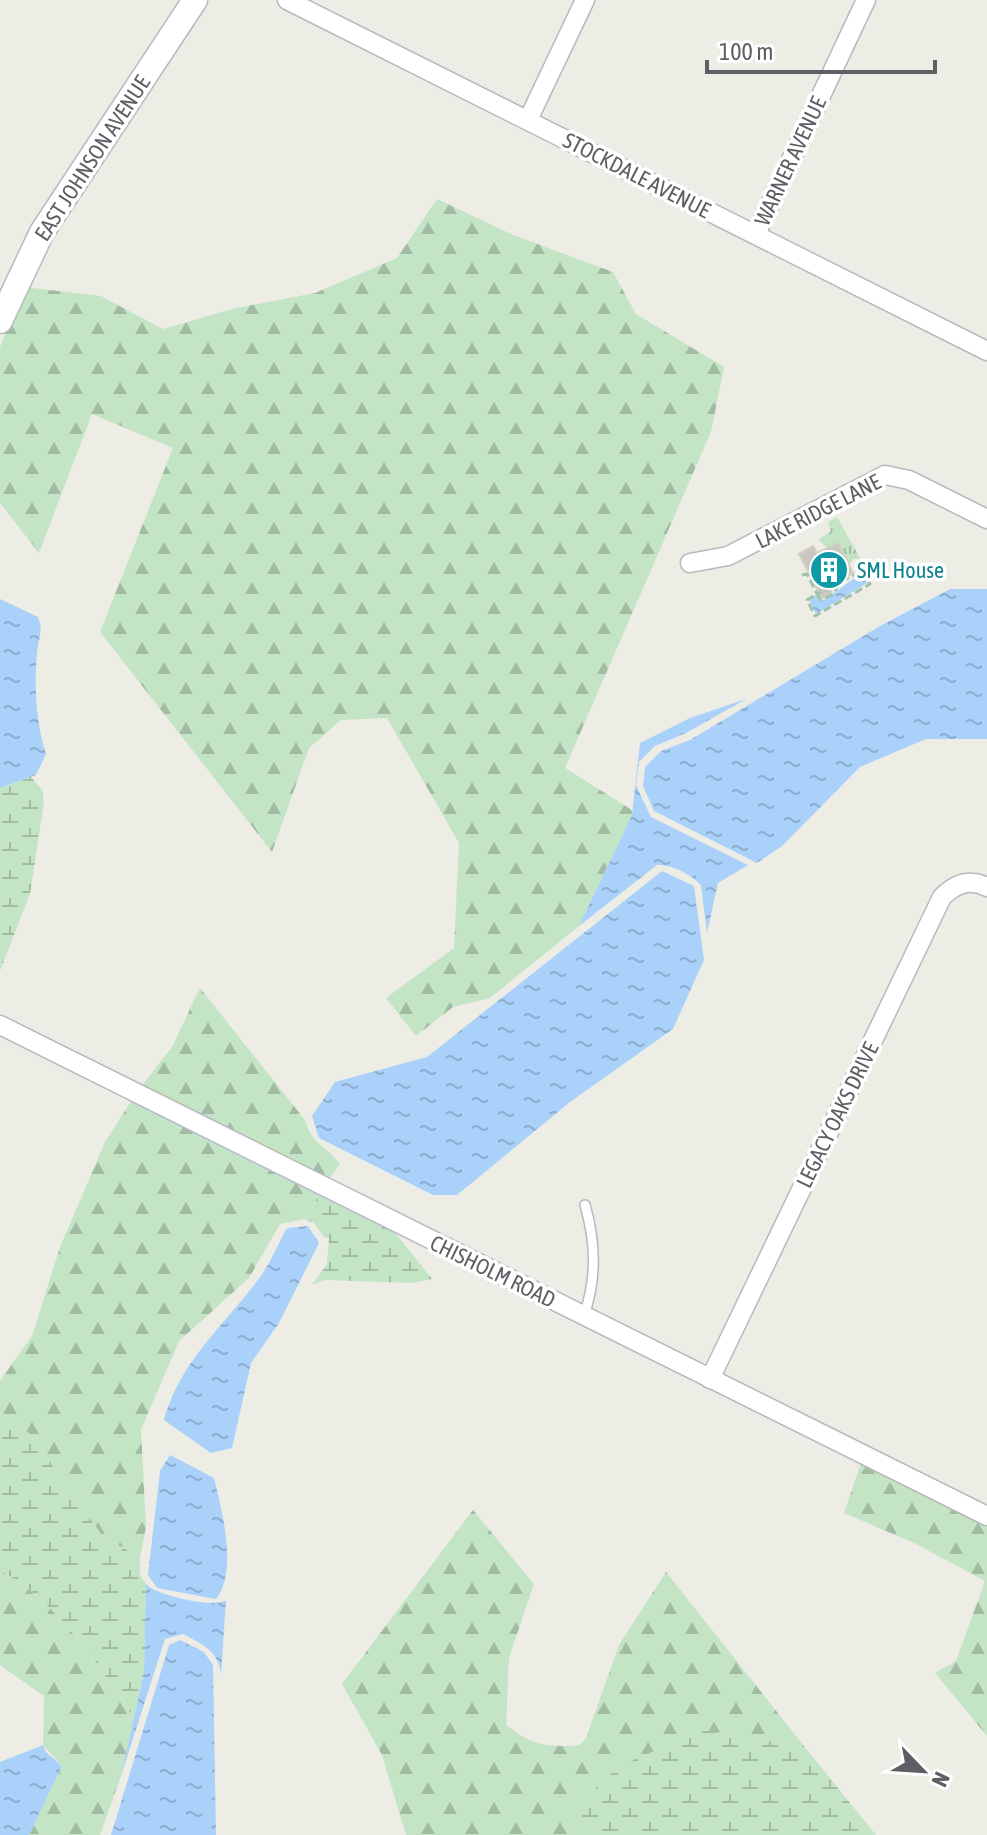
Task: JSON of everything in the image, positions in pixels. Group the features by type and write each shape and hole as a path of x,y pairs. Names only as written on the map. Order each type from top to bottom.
{"main road":[{"name":"EAST JOHNSON AVENUE","path":"0,321 42,232 195,0"}],"street":[{"name":"STOCKDALE AVENUE","path":"287,0 985,345"},
{"path":"528,120 585,0"},
{"name":"WARNER AVENUE","path":"756,234 866,0"},
{"name":"LAKE RIDGE LANE","path":"690,563 728,556 885,475 909,480 987,519"},
{"name":"LEGACY OAKS DRIVE","path":"710,1379 942,897 953,887 966,882 987,887"},
{"name":"CHISHOLM ROAD","path":"0,1025 987,1516"}],"lane":[{"path":"584,1316 592,1287 594,1262 592,1228 585,1205"}],"path":[{"path":"802,575 807,574 821,600 832,595 837,584 863,571 870,584 815,616 807,600 817,594"}],"green space":[{"path":"437,199 513,235 613,272 636,314 724,367 711,432 565,768 632,810 632,815 579,926 490,998 453,1007 416,1036 386,998 454,948 459,843 387,718 341,720 309,748 272,852 100,632 173,448 92,414 39,553 0,503 0,347 24,287 101,296 163,329 232,309 315,293 397,258"},
{"path":"837,517 865,567 859,570 859,559 853,559 849,565 838,543 828,548 818,540 831,531 828,522"},
{"path":"31,777 42,790 44,802 30,894 0,971 0,788"},
{"path":"200,988 305,1120 315,1139 340,1164 329,1180 141,1087 172,1047"},
{"path":"132,1100 321,1193 304,1219 280,1224 249,1278 179,1341 141,1430 146,1527 140,1557 103,1537 30,1434 0,1411 0,1381 32,1336 60,1247 105,1142"},
{"path":"321,1193 392,1229 432,1279 411,1283 325,1280 313,1284 327,1264 329,1238 324,1237 314,1223 304,1219"},
{"path":"0,1411 30,1434 103,1537 140,1557 140,1575 146,1584 144,1673 134,1718 91,1655 59,1617 22,1584 0,1570"},
{"path":"861,1463 987,1525 987,1736 935,1673 956,1661 985,1581 914,1543 844,1513"},
{"path":"473,1510 534,1584 509,1658 506,1725 515,1732 540,1744 580,1745 586,1738 619,1645 666,1572 804,1746 702,1730 573,1809 586,1835 406,1835 382,1755 342,1684"},
{"path":"0,1570 22,1584 59,1617 91,1655 134,1718 121,1776 100,1835 29,1835 62,1766 43,1745 44,1696 0,1665"},
{"path":"702,1730 804,1746 876,1835 586,1835 573,1809 620,1766"}],"water":[{"path":"862,573 867,583 816,614 809,600 817,595 821,601"},
{"path":"950,589 987,589 987,739 926,739 860,767 782,846 757,863 654,811 643,786 645,767 661,751 690,740 880,626"},
{"path":"0,599 38,617 40,622 36,691 46,754 36,775 0,788"},
{"path":"746,699 686,733 655,746 639,762 636,785 651,817 748,865 718,883 707,933 701,886 681,871 663,865 657,865 579,926 632,815 640,743 690,718"},
{"path":"662,871 694,886 704,960 673,1029 570,1102 457,1195 433,1195 319,1138 312,1116 335,1082 427,1057"},
{"path":"308,1226 319,1243 279,1323 251,1363 232,1448 211,1453 164,1420 171,1399 192,1361 264,1271 287,1228"},
{"path":"170,1455 214,1478 224,1523 227,1557 223,1587 216,1599 157,1588 148,1575 160,1471"},
{"path":"146,1584 186,1600 211,1603 226,1600 221,1675 217,1660 203,1645 183,1634 165,1639 121,1776 144,1673"},
{"path":"180,1640 204,1652 213,1665 216,1835 111,1835 169,1645"},
{"path":"43,1745 46,1752 62,1766 29,1835 0,1835 0,1762"}],"building":[{"name":"SML House","path":"838,543 853,573 829,586 832,594 822,598 799,554 813,546 817,553"}],"place":[{"name":"SML House","path":"829,570"}]}
